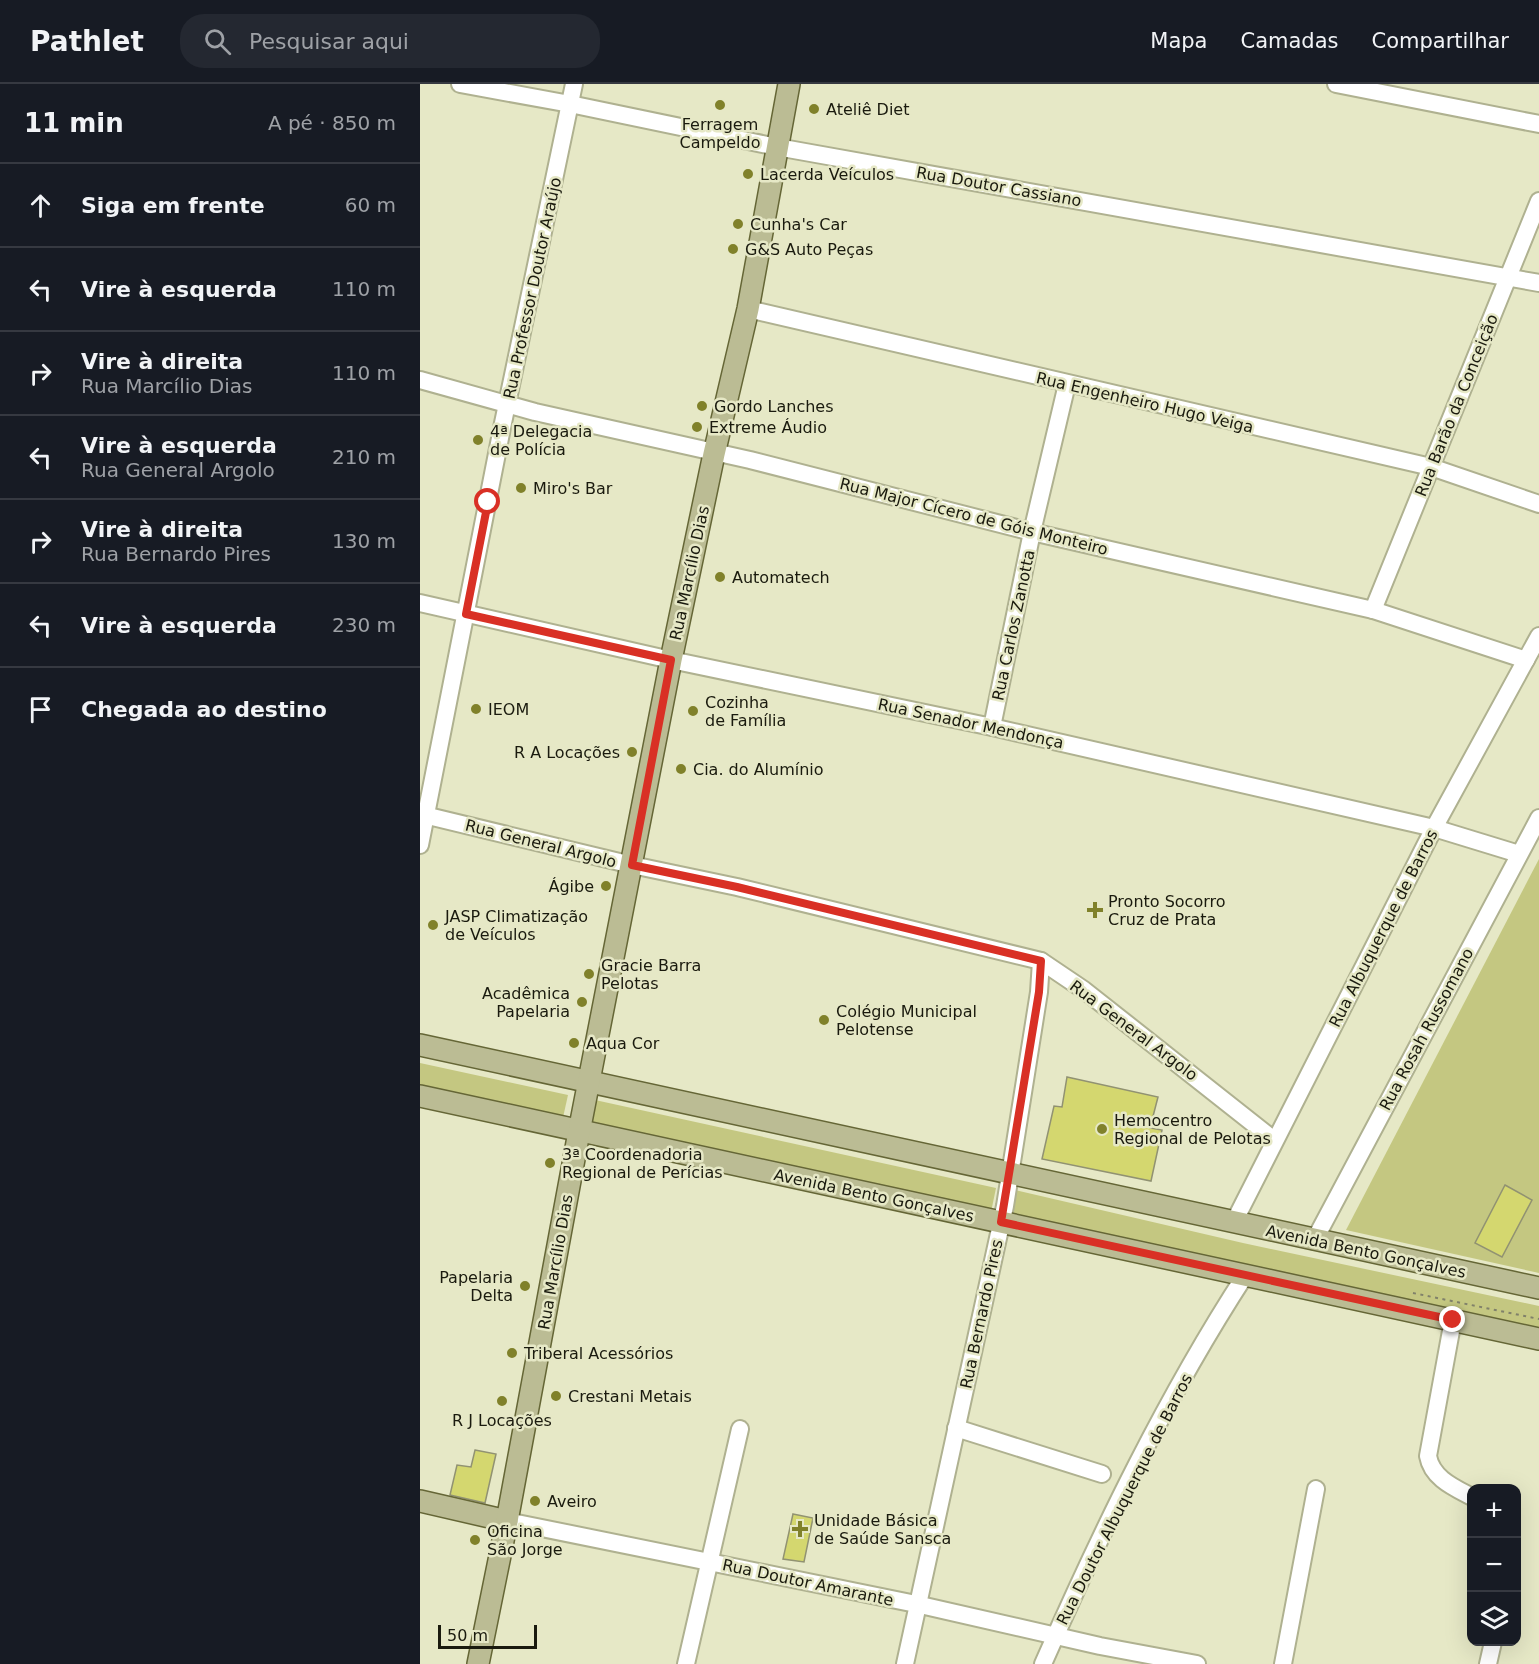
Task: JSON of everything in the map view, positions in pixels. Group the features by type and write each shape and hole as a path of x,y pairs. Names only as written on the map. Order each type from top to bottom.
{"main road":[{"name":"Rua Marcílio Dias","path":"478,1664 671,660 714,454 748,309 789,84"},
{"name":"Avenida Bento Gonçalves","path":"420,1045 1010,1175 1539,1288"},
{"name":"Avenida Bento Gonçalves","path":"420,1096 1539,1339"},
{"name":"Rua Doutor Amarante","path":"420,1501 507,1521"}],"street":[{"name":"Rua Doutor Cassiano","path":"460,84 570,104 777,147 1539,283"},
{"name":"Rua Professor Doutor Araújo","path":"420,845 423,814 574,84"},
{"path":"1336,84 1539,124"},
{"name":"Rua Barão da Conceição","path":"1373,610 1539,201"},
{"name":"Rua Engenheiro Hugo Veiga","path":"748,309 1431,467 1539,504"},
{"name":"Rua Major Cícero de Góis Monteiro","path":"420,380 508,404 714,454 750,460 1032,532 1373,610 1526,660"},
{"name":"Rua Carlos Zanotta","path":"992,727 1032,532 1067,384"},
{"name":"Rua Senador Mendonça","path":"420,603 671,660 992,727 1434,828 1520,854"},
{"name":"Rua Albuquerque de Barros","path":"1234,1222 1434,828 1539,636"},
{"name":"Rua General Argolo","path":"423,814 1041,961 1084,990 1274,1140"},
{"name":"Rua Rosah Russomano","path":"1314,1240 1539,818"},
{"name":"Rua Bernardo Pires","path":"905,1664 916,1604 1001,1222 1039,992 1041,961"},
{"name":"Rua Doutor Albuquerque de Barros","path":"1043,1664 1100,1539 1159,1422 1213,1326 1246,1274"},
{"path":"1453,1320 1428,1456 1430,1469 1450,1485 1467,1494"},
{"path":"956,1428 1102,1474"},
{"path":"686,1664 740,1429"},
{"path":"1283,1664 1316,1489"},
{"name":"Rua Doutor Amarante","path":"507,1521 1197,1664"},
{"path":"1488,1664 1492,1646"}],"green space":[{"path":"1539,859 1539,1273 1346,1230"},
{"path":"420,1063 568,1095 562,1122 420,1092"},
{"path":"595,1100 996,1188 990,1217 590,1128"},
{"path":"1015,1190 1243,1243 1539,1306 1539,1337 1009,1219"}],"building":[{"name":"Hemocentro Regional de Pelotas","path":"1067,1077 1158,1097 1150,1128 1162,1130 1151,1181 1042,1159 1054,1106 1062,1107"},
{"path":"1505,1185 1532,1200 1502,1257 1475,1243"},
{"path":"475,1450 496,1454 485,1503 450,1495 457,1465 471,1467"},
{"name":"Unidade Básica de Saúde Sansca","path":"793,1514 813,1518 804,1562 783,1559"}],"place":[{"name":"Ferragem Campeldo","path":"720,105"},
{"name":"Ateliê Diet","path":"814,109"},
{"name":"Lacerda Veículos","path":"748,174"},
{"name":"Cunha's Car","path":"738,224"},
{"name":"G&S Auto Peças","path":"733,249"},
{"name":"Gordo Lanches","path":"702,406"},
{"name":"Extreme Áudio","path":"697,427"},
{"name":"4ª Delegacia de Polícia","path":"478,440"},
{"name":"Miro's Bar","path":"521,488"},
{"name":"Automatech","path":"720,577"},
{"name":"IEOM","path":"476,709"},
{"name":"Cozinha de Família","path":"693,711"},
{"name":"R A Locações","path":"632,752"},
{"name":"Cia. do Alumínio","path":"681,769"},
{"name":"Ágibe","path":"606,886"},
{"name":"Pronto Socorro Cruz de Prata","path":"1095,910"},
{"name":"JASP Climatização de Veículos","path":"433,925"},
{"name":"Gracie Barra Pelotas","path":"589,974"},
{"name":"Acadêmica Papelaria","path":"582,1002"},
{"name":"Colégio Municipal Pelotense","path":"824,1020"},
{"name":"Aqua Cor","path":"574,1043"},
{"name":"Hemocentro Regional de Pelotas","path":"1102,1129"},
{"name":"3ª Coordenadoria Regional de Perícias","path":"550,1163"},
{"name":"Papelaria Delta","path":"525,1286"},
{"name":"Triberal Acessórios","path":"512,1353"},
{"name":"Crestani Metais","path":"556,1396"},
{"name":"R J Locações","path":"502,1401"},
{"name":"Aveiro","path":"535,1501"},
{"name":"Unidade Básica de Saúde Sansca","path":"800,1529"},
{"name":"Oficina São Jorge","path":"475,1540"}],"route":[{"path":"488,502 466,614 671,660 632,865 737,887 1041,961 1039,992 1001,1222 1453,1320"}]}
